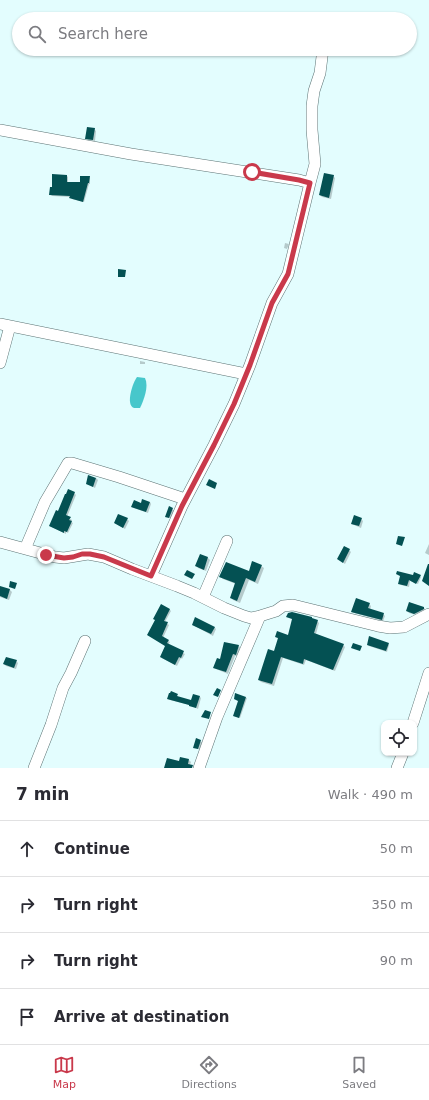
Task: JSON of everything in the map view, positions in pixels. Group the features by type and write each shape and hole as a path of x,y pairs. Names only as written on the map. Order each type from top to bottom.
{"street":[{"path":"151,576 185,499 234,404 272,303 288,274 315,164 312,130 312,106 314,91 320,73 322,56"},
{"path":"0,130 48,140 310,183"},
{"path":"0,363 5,325 246,374"},
{"path":"25,549 46,502 68,462 185,499"},
{"path":"203,598 227,541"},
{"path":"0,542 46,555 64,558 82,554 104,557 251,618 276,611 283,606 293,605 378,626 396,628 404,627 429,614"},
{"path":"199,768 217,717 260,616"},
{"path":"34,768 51,725 63,688 85,641"},
{"path":"415,720 429,673"},
{"path":"397,768 402,756"}],"water":[{"path":"137,377 145,378 146,389 140,408 134,408 131,406 130,398 132,388"}],"building":[{"path":"87,127 95,128 93,140 85,139"},
{"path":"324,173 334,175 329,198 319,195"},
{"path":"52,174 67,175 67,182 80,182 80,176 90,176 83,202 69,198 70,196 49,195 50,187 52,187"},
{"path":"118,269 126,270 125,277 118,277"},
{"path":"88,475 96,478 93,487 86,484"},
{"path":"209,479 217,483 215,489 206,485"},
{"path":"68,489 75,492 66,515 71,517 69,520 72,521 67,532 64,531 64,533 49,526"},
{"path":"142,499 150,502 146,512 131,507 134,500 141,503"},
{"path":"169,506 173,508 169,518 165,517"},
{"path":"118,514 128,518 123,528 114,523"},
{"path":"354,515 362,518 359,526 351,524"},
{"path":"398,536 405,537 402,546 396,544"},
{"path":"344,546 350,549 343,563 337,559"},
{"path":"200,554 208,557 204,570 195,566"},
{"path":"252,561 262,565 255,582 246,578 237,601 230,598 235,583 219,577 226,562 249,571"},
{"path":"429,564 429,586 422,581"},
{"path":"187,570 195,574 192,579 184,575"},
{"path":"397,571 413,575 414,572 421,575 416,584 409,580 407,586 398,584 400,576 396,574"},
{"path":"10,581 17,583 15,589 9,587"},
{"path":"0,586 10,589 7,599 0,596"},
{"path":"356,598 370,603 368,608 384,613 382,620 351,612"},
{"path":"409,602 424,607 424,609 414,614 406,611"},
{"path":"161,604 170,609 164,621 168,622 162,636 169,640 167,643 184,651 181,658 179,657 175,665 160,657 165,646 147,635"},
{"path":"292,612 318,620 314,633 344,644 333,670 304,659 303,664 281,657 272,684 258,680 268,649 274,651 278,638 275,637 277,631 288,635 292,619 286,617 288,613"},
{"path":"195,617 215,627 211,634 192,625"},
{"path":"369,636 389,643 386,651 367,645"},
{"path":"224,642 239,645 236,655 233,654 226,672 213,668 217,658 220,659"},
{"path":"353,643 362,646 360,651 351,648"},
{"path":"6,657 17,660 14,668 3,664"},
{"path":"217,688 221,690 218,697 213,695"},
{"path":"171,691 178,694 177,696 191,700 193,694 200,696 196,708 167,699"},
{"path":"235,693 246,697 239,718 233,716 238,701 234,699"},
{"path":"205,710 211,712 209,719 201,717"},
{"path":"196,738 201,740 198,749 193,748"},
{"path":"180,757 189,759 188,764 193,765 192,768 164,768 167,758 179,761"}],"route":[{"path":"46,555 64,558 82,554 90,554 104,557 151,576 182,506 234,404 250,365 272,303 288,274 291,258 295,248 310,183 252,172"}]}
